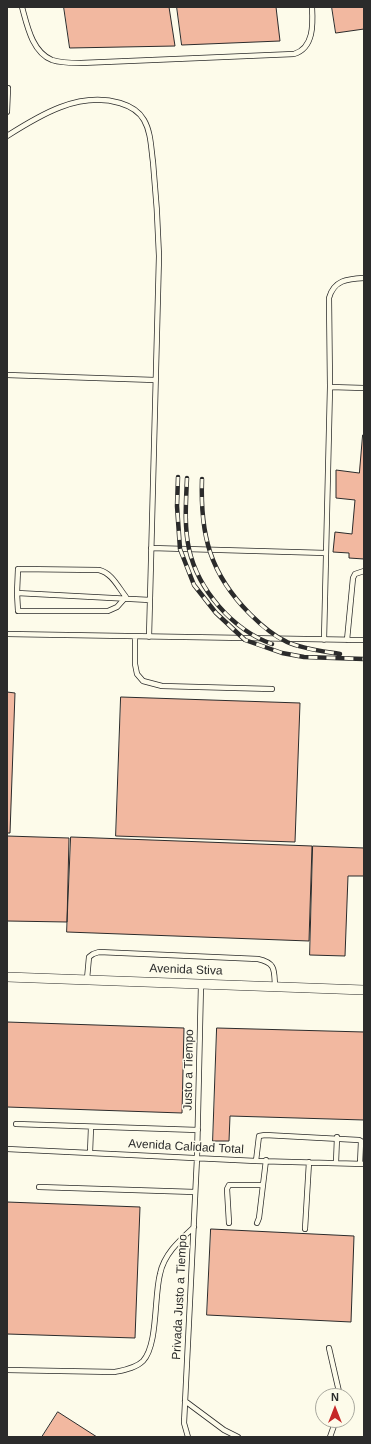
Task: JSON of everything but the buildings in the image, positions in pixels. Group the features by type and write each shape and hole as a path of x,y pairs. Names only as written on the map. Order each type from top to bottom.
{"street":[{"name":"Avenida Stiva","path":"7,977 364,990"}],"lane":[{"path":"22,7 30,37 42,52 52,60 80,63 294,54 305,48 309,41 312,28 312,7"},
{"path":"7,112 8,88"},
{"path":"7,136 64,106 84,101 104,100 126,105 140,114 149,133 158,224 149,637"},
{"path":"324,640 330,387 329,298 334,286 341,281 364,278"},
{"path":"7,375 155,380"},
{"path":"330,387 364,388"},
{"path":"151,548 326,554"},
{"path":"18,569 99,570 110,575 126,597 117,607 108,611 18,611 18,569"},
{"path":"347,640 353,578 355,574 364,571"},
{"path":"17,593 126,597 150,600"},
{"path":"7,634 364,640"},
{"path":"135,636 135,664 137,674 148,683 181,688 272,689"},
{"path":"87,979 89,957 99,952 258,959 273,966 274,986"},
{"name":"Justo a Tiempo","path":"197,1158 201,983"},
{"path":"16,1124 198,1130"},
{"path":"90,1153 91,1127"},
{"path":"256,1161 259,1136 337,1137 359,1140 361,1142 362,1164"},
{"path":"336,1163 337,1137"},
{"name":"Avenida Calidad Total","path":"7,1149 256,1161 266,1160 362,1164"},
{"name":"Privada Justo a Tiempo","path":"188,1437 184,1423 197,1158"},
{"path":"257,1223 259,1218 266,1160"},
{"path":"305,1229 309,1162"},
{"path":"229,1223 227,1189 229,1185 263,1185"},
{"path":"39,1187 195,1192"},
{"path":"7,1370 115,1372 129,1369 142,1362 150,1351 160,1273 165,1260 174,1246 194,1227"},
{"path":"330,1348 338,1388"},
{"path":"185,1401 224,1430 238,1437"}],"railway":[{"path":"178,477 177,506 180,549 194,585 216,613 245,640 282,653 304,657 364,659"},
{"path":"187,478 187,540 200,579 219,607 231,619 258,638 272,644"},
{"path":"202,479 203,518 210,552 225,584 236,599 263,626 287,642 306,648 340,654"}]}
